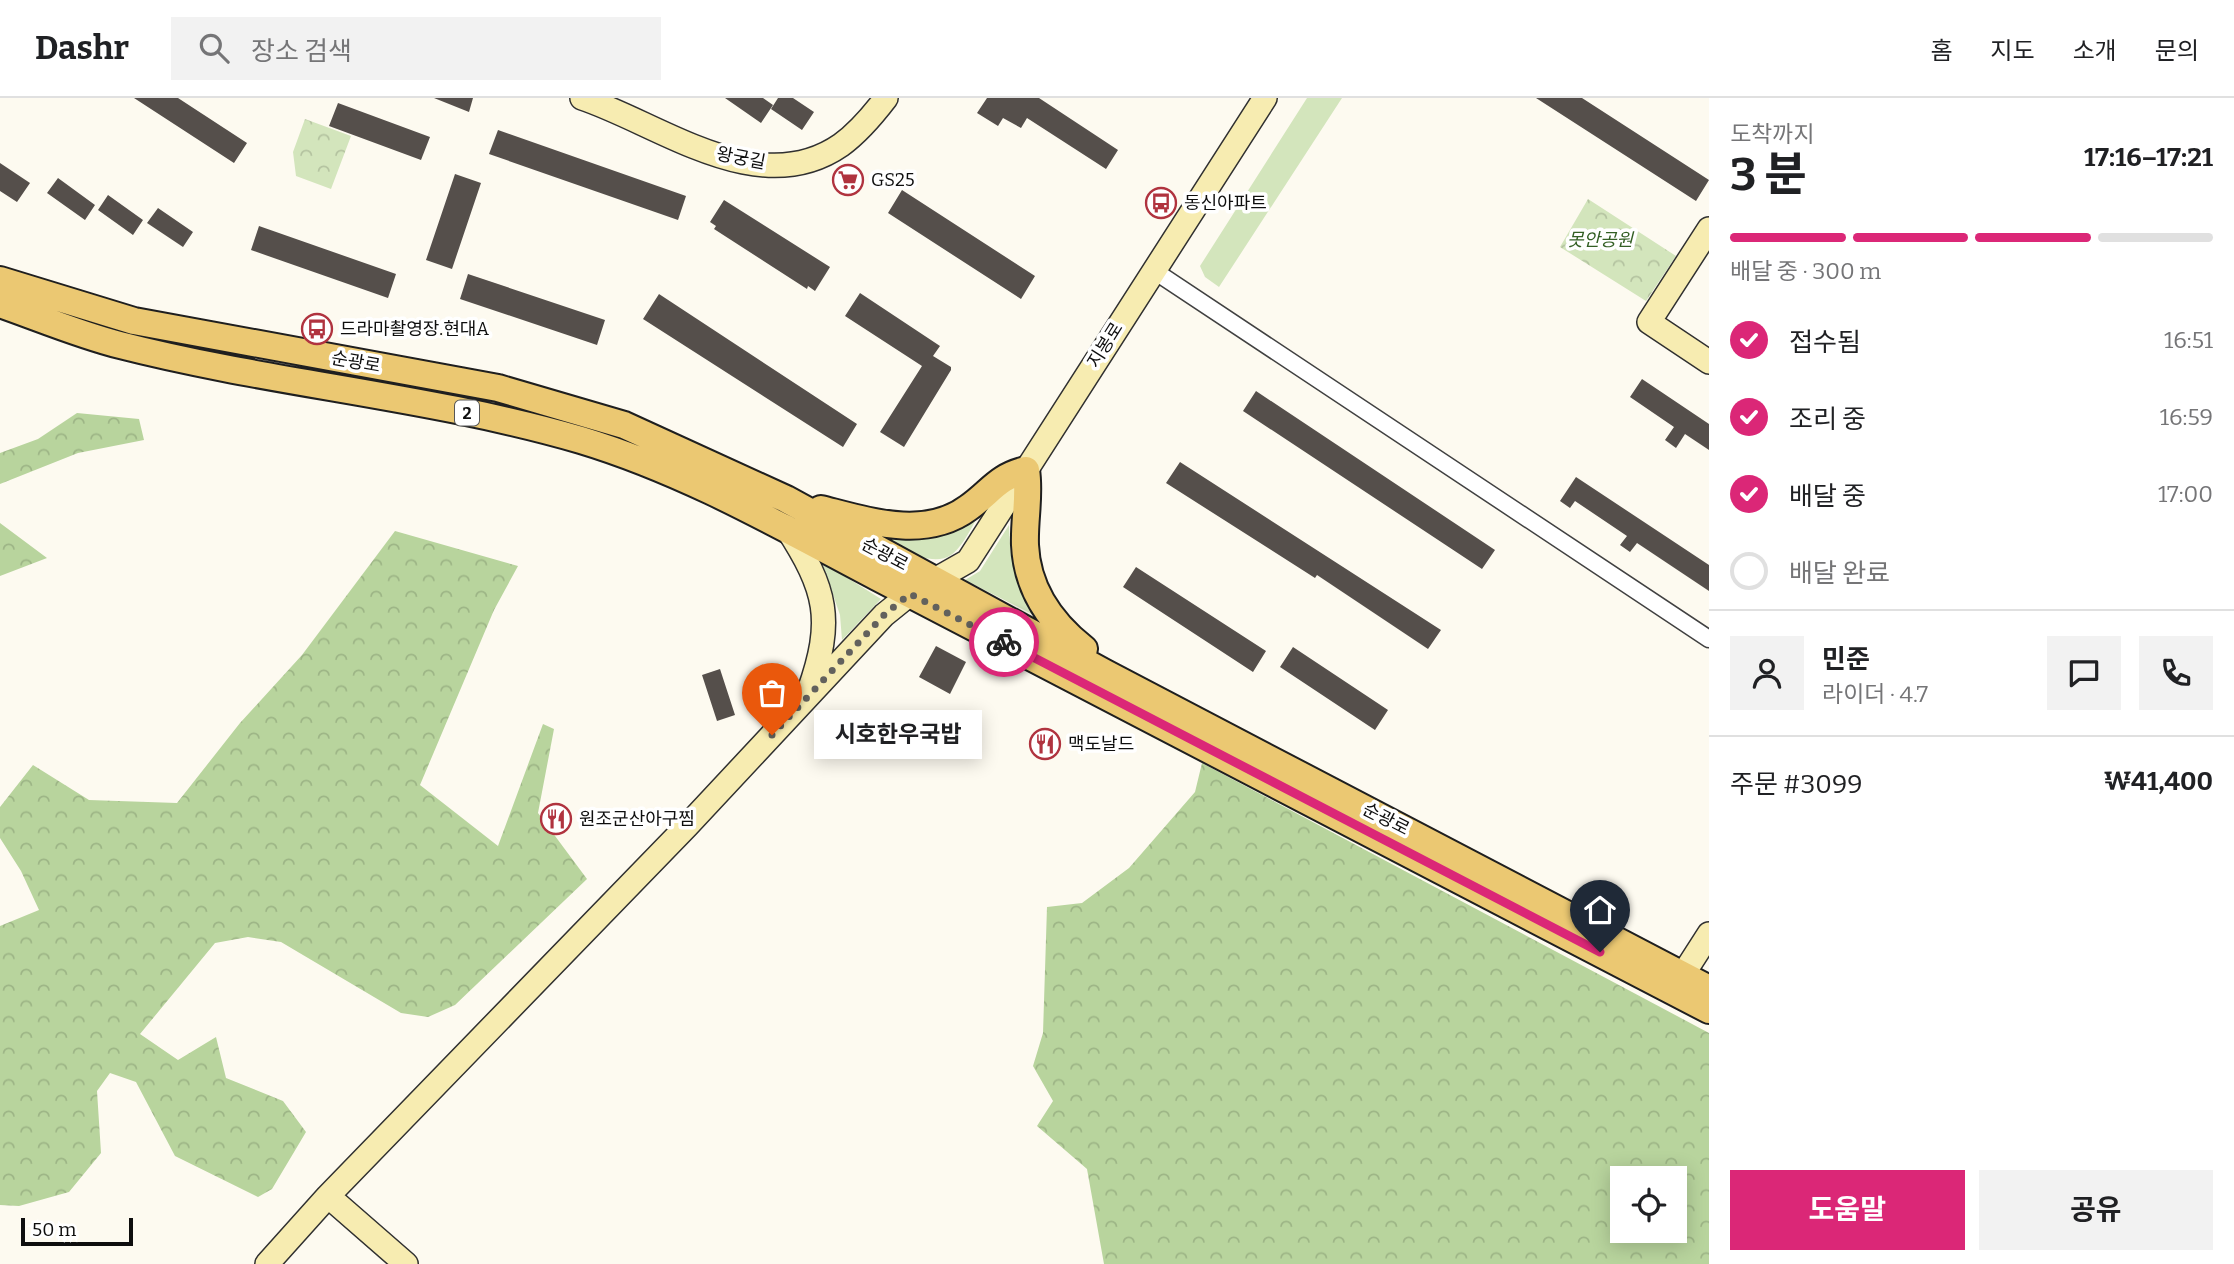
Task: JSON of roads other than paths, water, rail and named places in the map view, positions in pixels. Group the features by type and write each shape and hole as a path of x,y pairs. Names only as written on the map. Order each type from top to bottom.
{"main road":[{"name":"순광로","path":"0,280 134,320 498,388 564,405 624,425 786,499 1678,982 1709,1010"},
{"name":"순광로","path":"0,304 118,344 507,421 582,441 676,473 1678,982 1709,989"},
{"path":"786,499 886,524 918,527 966,510 1006,475 1026,470 1030,492 1025,546 1031,576 1044,608 1064,634 1090,654 1105,673"}],"street":[{"name":"왕궁길","path":"587,99 689,146 747,162 778,164 818,158 831,151 858,131 886,98"},
{"name":"지봉로","path":"267,1264 328,1196 653,862 886,613 933,579 968,561 1265,98"},
{"path":"1709,229 1649,322 1709,362"},
{"path":"1153,270 1709,639"},
{"path":"786,527 810,564 822,596 825,621 820,660 806,699"},
{"path":"1678,982 1709,934"},
{"path":"328,1196 406,1264"}],"place":[{"name":"GS25","path":"848,180"},
{"name":"동신아파트","path":"1161,203"},
{"name":"드라마촬영장.현대A","path":"317,329"},
{"name":"시호한우국밥","path":"772,735"},
{"name":"맥도날드","path":"1045,744"},
{"name":"원조군산아구찜","path":"556,819"}],"park label":[{"name":"못안공원","path":"1600,240"}]}
